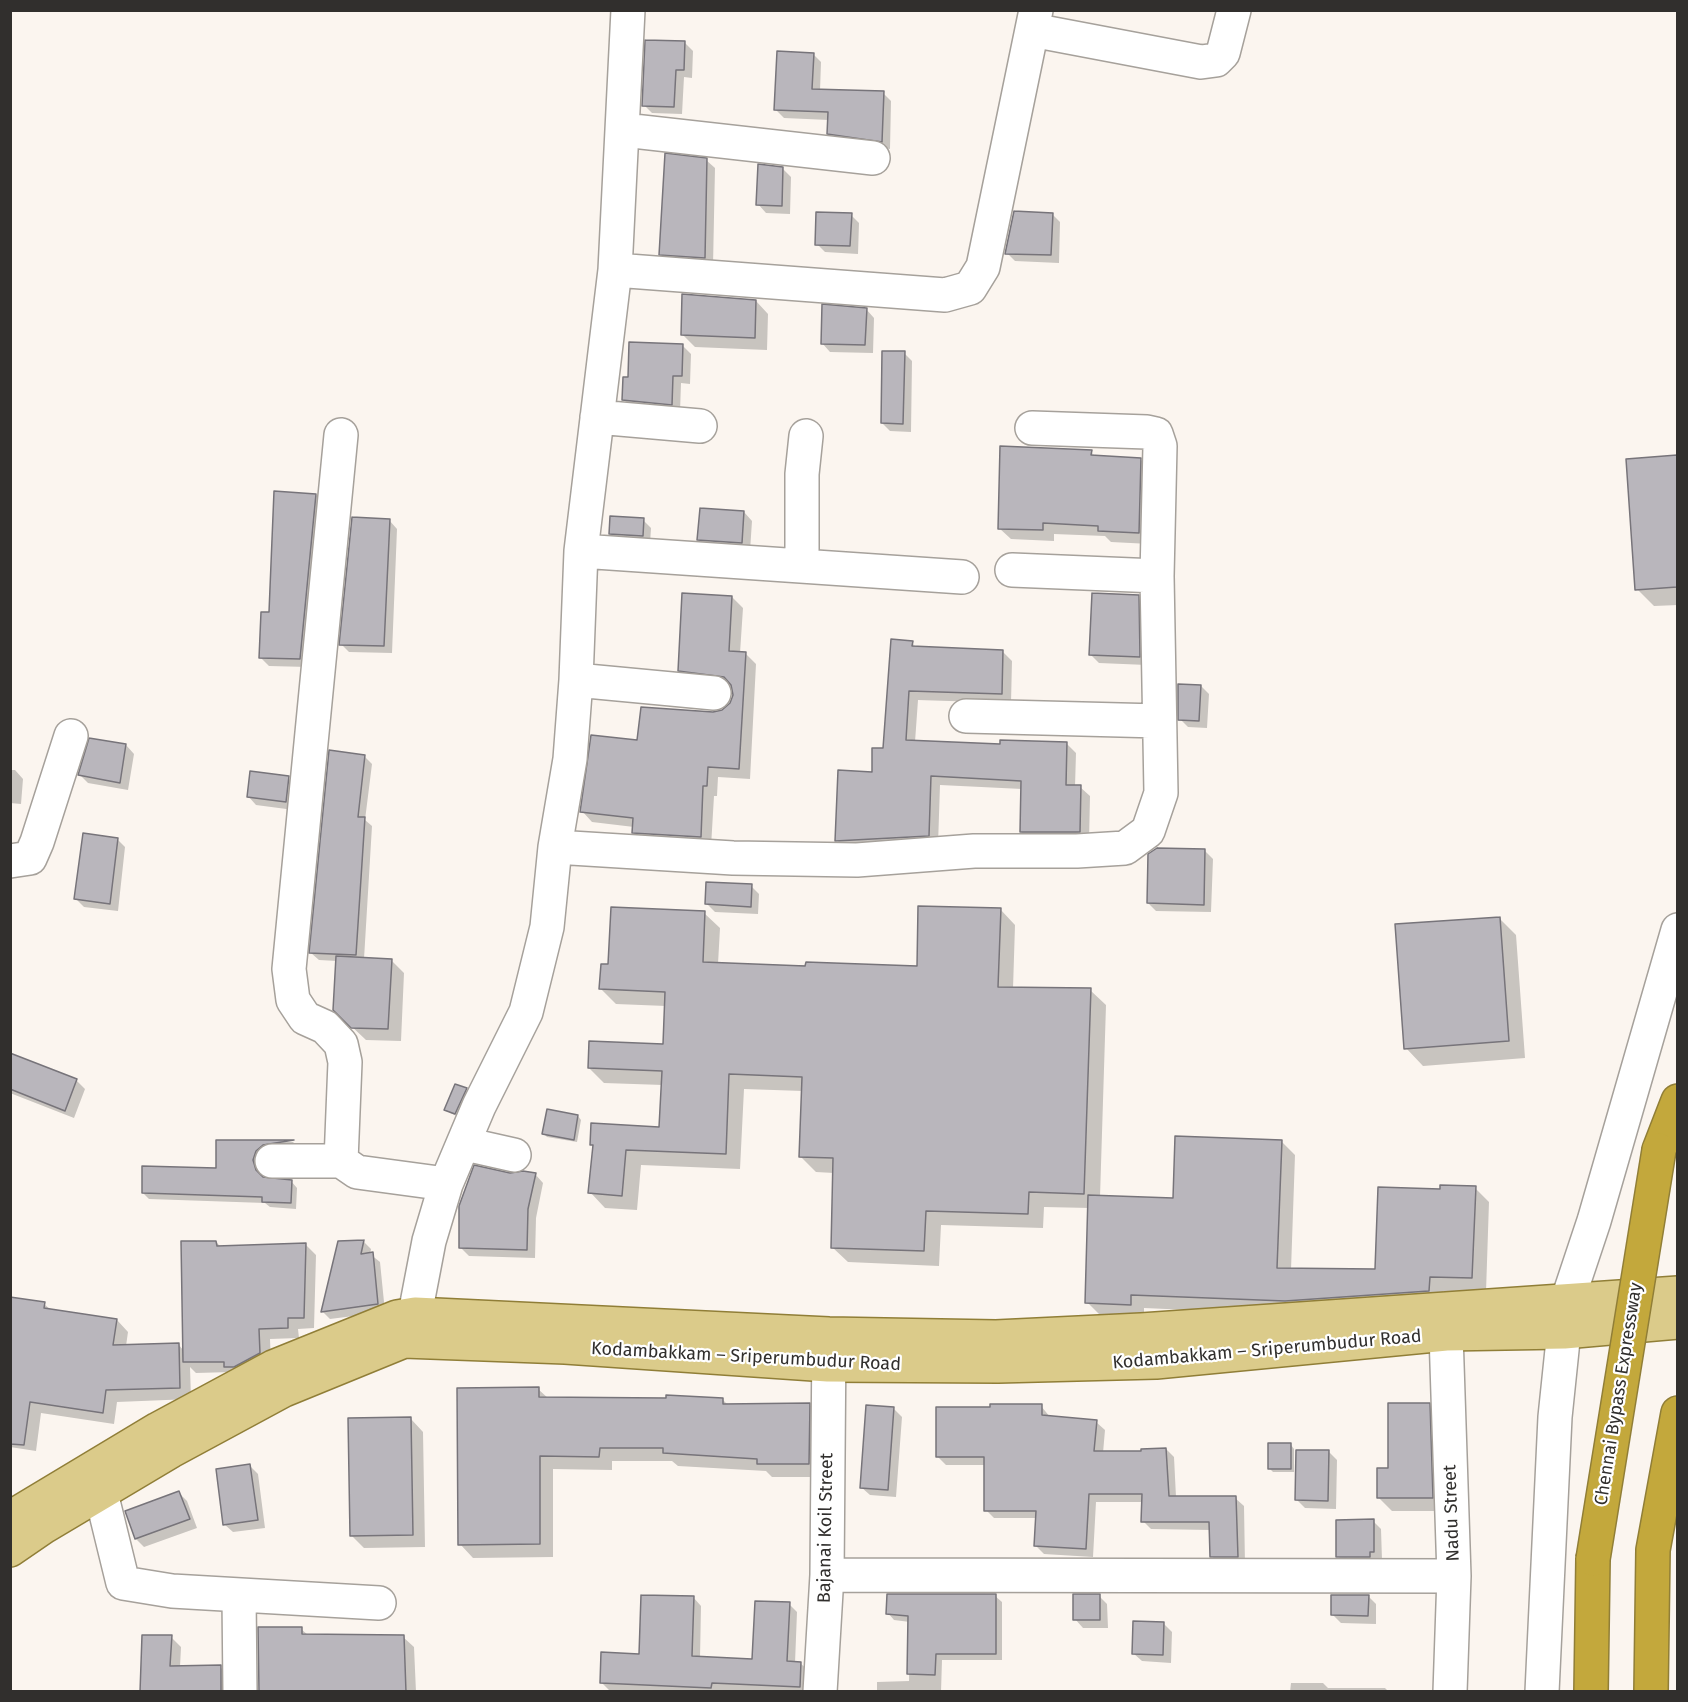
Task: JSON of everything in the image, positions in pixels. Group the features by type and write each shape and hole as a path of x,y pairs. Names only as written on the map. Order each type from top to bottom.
{"highway":[{"name":"Chennai Bypass Expressway","path":"1591,1692 1593,1559 1659,1150 1677,1101"},
{"path":"1651,1692 1653,1550 1677,1413"}],"main road":[{"name":"Kodambakkam – Sriperumbudur Road","path":"10,1550 23,1514 158,1430 273,1368 398,1317 415,1314 998,1366 1156,1362 1446,1334 1565,1317 1677,1293"},
{"name":"Kodambakkam – Sriperumbudur Road","path":"23,1514 101,1493 171,1451 284,1390 404,1341 565,1347 829,1350 1018,1336 1142,1330 1565,1317 1677,1322"}],"street":[{"path":"415,1314 429,1241 446,1184 479,1107 526,1012 547,927 555,847 570,759 576,680 581,551 615,270 624,130 628,10"},
{"path":"615,270 945,295 970,288 983,267 1034,20 1183,59 1215,60 1223,53 1234,10"},
{"path":"624,130 873,158"},
{"path":"597,417 700,426"},
{"path":"555,847 733,858 857,860 974,851 1077,851 1125,848 1148,831 1161,793 1156,576 1160,446 1156,434 1147,432 1032,428"},
{"path":"341,435 289,969 293,1000 305,1018 325,1027 341,1044 345,1062 341,1161"},
{"path":"802,565 802,474 807,436"},
{"path":"581,551 962,577"},
{"path":"1012,570 1156,576"},
{"path":"576,680 714,693"},
{"path":"966,716 1159,722"},
{"path":"10,861 30,858 71,736"},
{"path":"1542,1692 1555,1417 1565,1317 1677,930"},
{"path":"465,1144 514,1155"},
{"path":"272,1161 341,1161 357,1172 446,1184"},
{"name":"Nadu Street","path":"1446,1334 1454,1576 1450,1692"},
{"name":"Bajanai Koil Street","path":"820,1692 827,1575 829,1350"},
{"path":"101,1493 123,1583 172,1591 379,1603"},
{"path":"827,1575 1454,1576"},
{"path":"239,1596 240,1692"}],"building":[{"path":"645,40 685,41 684,70 676,70 674,107 642,106"},
{"path":"777,51 814,53 812,89 884,91 882,142 827,134 828,112 774,110"},
{"path":"665,153 707,158 705,258 659,255"},
{"path":"758,164 783,167 782,206 756,205"},
{"path":"1014,211 1053,213 1051,255 1005,254"},
{"path":"816,212 852,213 850,246 815,245"},
{"path":"682,294 756,300 755,338 681,335"},
{"path":"822,304 867,308 865,345 821,344"},
{"path":"629,342 683,344 682,376 673,376 672,405 622,400 623,377 628,377"},
{"path":"882,351 905,351 903,424 881,423"},
{"path":"1000,446 1092,450 1091,455 1141,458 1139,533 1098,531 1098,526 1043,523 1043,530 998,529"},
{"path":"1677,455 1677,587 1635,590 1626,459"},
{"path":"274,491 316,494 300,659 259,658 261,612 269,612"},
{"path":"700,508 744,511 742,543 697,540"},
{"path":"610,516 644,518 643,536 609,534"},
{"path":"352,517 390,519 384,646 339,645"},
{"path":"682,593 732,596 729,651 746,652 739,769 708,767 707,786 703,786 701,837 632,833 633,818 580,812 591,735 637,740 641,707 713,712 722,710 730,703 733,695 731,685 724,677 678,671"},
{"path":"1092,593 1139,595 1140,657 1089,655"},
{"path":"891,639 913,641 912,646 1003,650 1002,694 909,691 906,740 1000,744 1000,740 1067,742 1066,785 1081,785 1080,832 1020,832 1021,781 931,776 929,836 835,841 838,770 872,772 872,748 883,748"},
{"path":"1178,684 1201,685 1199,721 1178,720"},
{"path":"89,738 126,744 120,783 78,775"},
{"path":"329,750 365,755 358,817 365,817 356,955 309,953"},
{"path":"250,771 289,776 286,802 247,797"},
{"path":"83,833 118,838 110,904 74,899"},
{"path":"1157,848 1205,849 1204,905 1147,903 1148,854"},
{"path":"706,882 752,884 751,907 705,904"},
{"path":"918,906 1001,908 998,987 1091,988 1084,1194 1029,1192 1028,1214 926,1211 924,1251 831,1248 833,1158 799,1157 802,1077 729,1074 726,1154 626,1150 622,1196 588,1193 593,1145 590,1145 591,1123 659,1127 662,1071 588,1068 589,1041 663,1044 665,992 599,989 601,964 608,964 611,907 705,911 703,962 805,966 806,962 917,966"},
{"path":"1500,917 1509,1041 1404,1049 1395,924"},
{"path":"336,956 392,959 388,1029 351,1028 333,1010"},
{"path":"10,1053 77,1079 65,1111 10,1089"},
{"path":"455,1084 467,1088 455,1114 444,1110"},
{"path":"547,1109 578,1115 574,1140 542,1134"},
{"path":"1175,1136 1282,1140 1277,1268 1375,1269 1378,1187 1440,1189 1440,1185 1476,1186 1472,1278 1430,1277 1429,1291 1285,1301 1131,1295 1131,1305 1085,1303 1088,1195 1173,1198"},
{"path":"216,1140 294,1140 263,1145 256,1151 253,1160 256,1170 263,1177 292,1180 291,1203 262,1202 262,1197 142,1193 142,1166 216,1168"},
{"path":"474,1165 510,1173 523,1171 536,1173 528,1209 527,1250 459,1248 459,1206"},
{"path":"364,1240 361,1254 373,1252 378,1304 321,1312 338,1241"},
{"path":"181,1241 216,1241 217,1246 306,1243 304,1318 288,1318 288,1328 259,1329 260,1353 234,1367 224,1367 224,1362 183,1362"},
{"path":"10,1297 45,1302 44,1308 117,1319 113,1345 179,1343 180,1388 106,1390 103,1413 30,1402 24,1445 10,1444"},
{"path":"539,1387 539,1397 666,1398 666,1395 723,1398 723,1404 810,1403 809,1464 757,1464 757,1459 663,1453 663,1448 600,1448 599,1457 540,1456 540,1544 458,1545 457,1388"},
{"path":"1388,1403 1430,1403 1433,1498 1377,1498 1377,1468 1388,1468"},
{"path":"990,1404 1042,1404 1042,1415 1097,1420 1094,1451 1141,1451 1141,1449 1166,1448 1169,1496 1236,1496 1238,1557 1210,1557 1209,1522 1141,1522 1142,1494 1089,1494 1086,1549 1034,1546 1036,1511 984,1511 984,1457 936,1457 936,1407 990,1407"},
{"path":"866,1405 894,1407 888,1490 860,1488"},
{"path":"411,1417 413,1535 350,1536 348,1418"},
{"path":"1268,1443 1291,1443 1291,1469 1268,1469"},
{"path":"1296,1450 1329,1450 1328,1501 1295,1500"},
{"path":"250,1464 258,1520 223,1525 216,1469"},
{"path":"179,1491 190,1519 135,1539 125,1511"},
{"path":"1374,1519 1374,1552 1370,1552 1370,1557 1336,1557 1336,1520"},
{"path":"887,1594 996,1594 996,1654 936,1654 935,1675 907,1674 908,1616 886,1614"},
{"path":"1073,1594 1100,1594 1100,1620 1073,1620"},
{"path":"641,1595 694,1596 692,1656 752,1659 755,1601 790,1602 787,1661 801,1662 800,1687 712,1683 711,1688 600,1683 601,1652 639,1654"},
{"path":"1331,1595 1369,1595 1368,1616 1331,1615"},
{"path":"1133,1621 1164,1622 1163,1655 1132,1654"},
{"path":"258,1627 302,1627 302,1634 404,1635 406,1692 259,1692"},
{"path":"142,1635 172,1635 170,1666 221,1665 221,1692 140,1692"}]}
